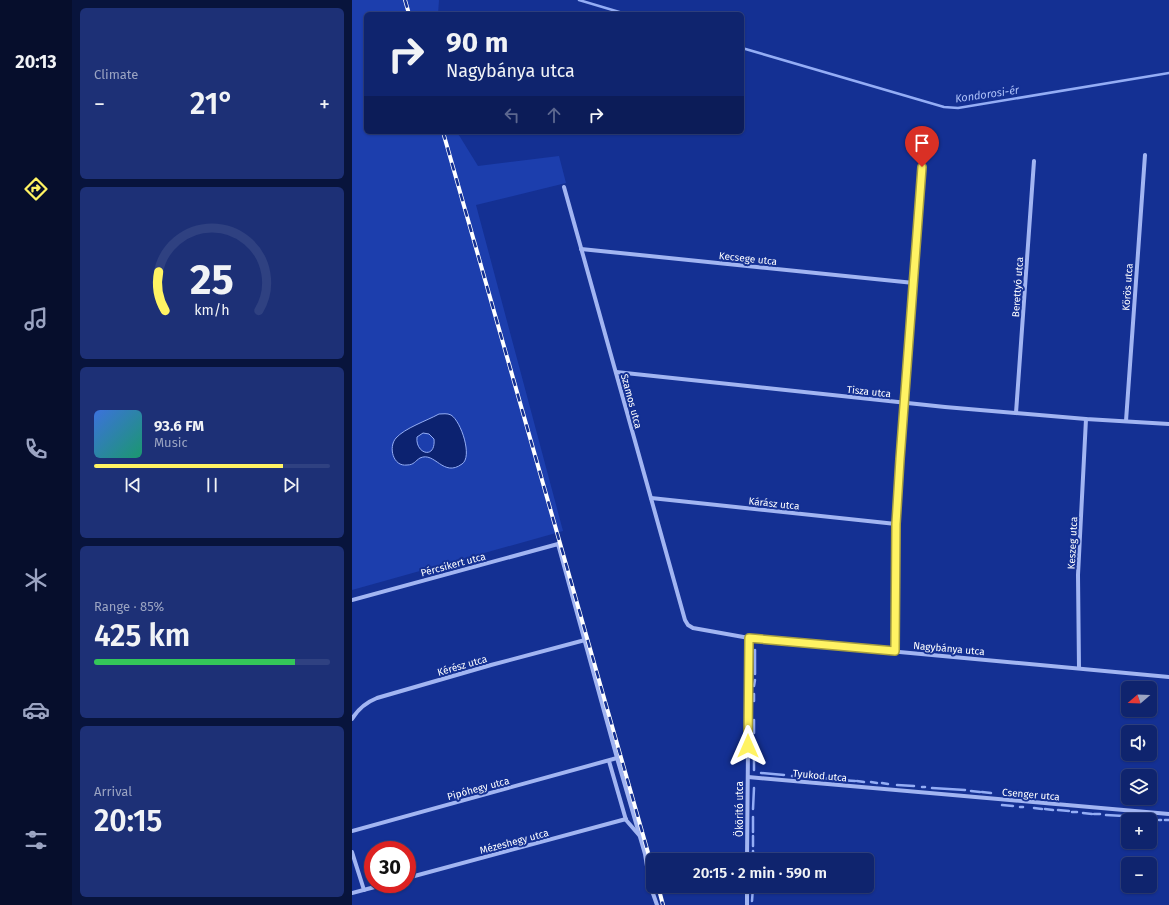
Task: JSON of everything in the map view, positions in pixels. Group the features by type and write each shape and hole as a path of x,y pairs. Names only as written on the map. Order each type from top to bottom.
{"street":[{"name":"Körös utca","path":"1126,421 1146,155"},
{"name":"Berettyó utca","path":"1016,413 1034,161"},
{"path":"895,651 896,524 922,167"},
{"name":"Szamos utca","path":"564,187 685,620"},
{"name":"Kecsege utca","path":"581,248 914,283"},
{"name":"Tisza utca","path":"616,372 904,403 1086,419 1169,424"},
{"name":"Keszeg utca","path":"1079,668 1078,575 1086,419"},
{"name":"Kárász utca","path":"651,498 896,524"},
{"name":"Pércsikert utca","path":"352,600 558,544 585,640"},
{"name":"Nagybánya utca","path":"685,620 688,625 693,628 749,638 1169,677"},
{"name":"Ököritó utca","path":"747,853 749,638"},
{"path":"585,640 646,858 650,885 656,905"},
{"name":"Kérész utca","path":"352,719 356,712 370,701 377,698 585,640"},
{"name":"Pipóhegy utca","path":"352,831 617,758"},
{"path":"609,761 628,823 640,836"},
{"name":"Tyukod utca","path":"748,777 891,789"},
{"name":"Csenger utca","path":"891,789 1169,814"},
{"name":"Mézeshegy utca","path":"416,876 626,818"},
{"path":"352,852 364,890 352,893"},
{"path":"747,893 747,905"}],"shaded area":[{"path":"352,0 439,0 438,12 364,12 364,134 458,134 478,166 559,156 566,183 476,205 563,531 352,590"},
{"path":"439,414 451,415 462,431 466,454 465,460 462,464 450,468 425,457 420,458 413,464 409,465 402,465 398,463 393,456 392,451 392,446 396,438 410,428","holes":["423,433 429,434 434,439 434,446 429,452 422,451 417,443 417,437"]}],"waterway":[{"name":"Kondorosi-ér","path":"579,0 619,12"},
{"name":"Kondorosi-ér","path":"744,49 944,107 958,108 1169,73"},
{"path":"755,650 755,674"},
{"path":"754,686 755,680"},
{"path":"754,694 754,701"},
{"path":"754,720 754,733"},
{"path":"754,744 754,770"},
{"path":"761,773 784,775"},
{"path":"792,776 804,777"},
{"path":"810,777 832,779"},
{"path":"840,780 855,781"},
{"path":"857,781 864,782"},
{"path":"871,782 877,783"},
{"path":"882,783 888,784"},
{"path":"897,785 914,786"},
{"path":"753,809 754,788"},
{"path":"932,788 965,790"},
{"path":"971,791 980,792"},
{"path":"982,792 991,793"},
{"path":"1002,805 1013,806"},
{"path":"1034,808 1042,809"},
{"path":"1045,809 1053,810"},
{"path":"1058,810 1069,811"},
{"path":"1072,812 1077,812"},
{"path":"1083,813 1092,814"},
{"path":"1094,814 1100,814"},
{"path":"1106,815 1121,816"},
{"path":"753,817 753,832"},
{"path":"753,836 753,846"},
{"path":"752,901 753,893"}],"railway":[{"path":"405,0 408,12"},
{"path":"444,134 648,853"},
{"path":"660,893 663,905"}],"route":[{"path":"748,746 749,638 895,651 896,524 922,167"}]}
